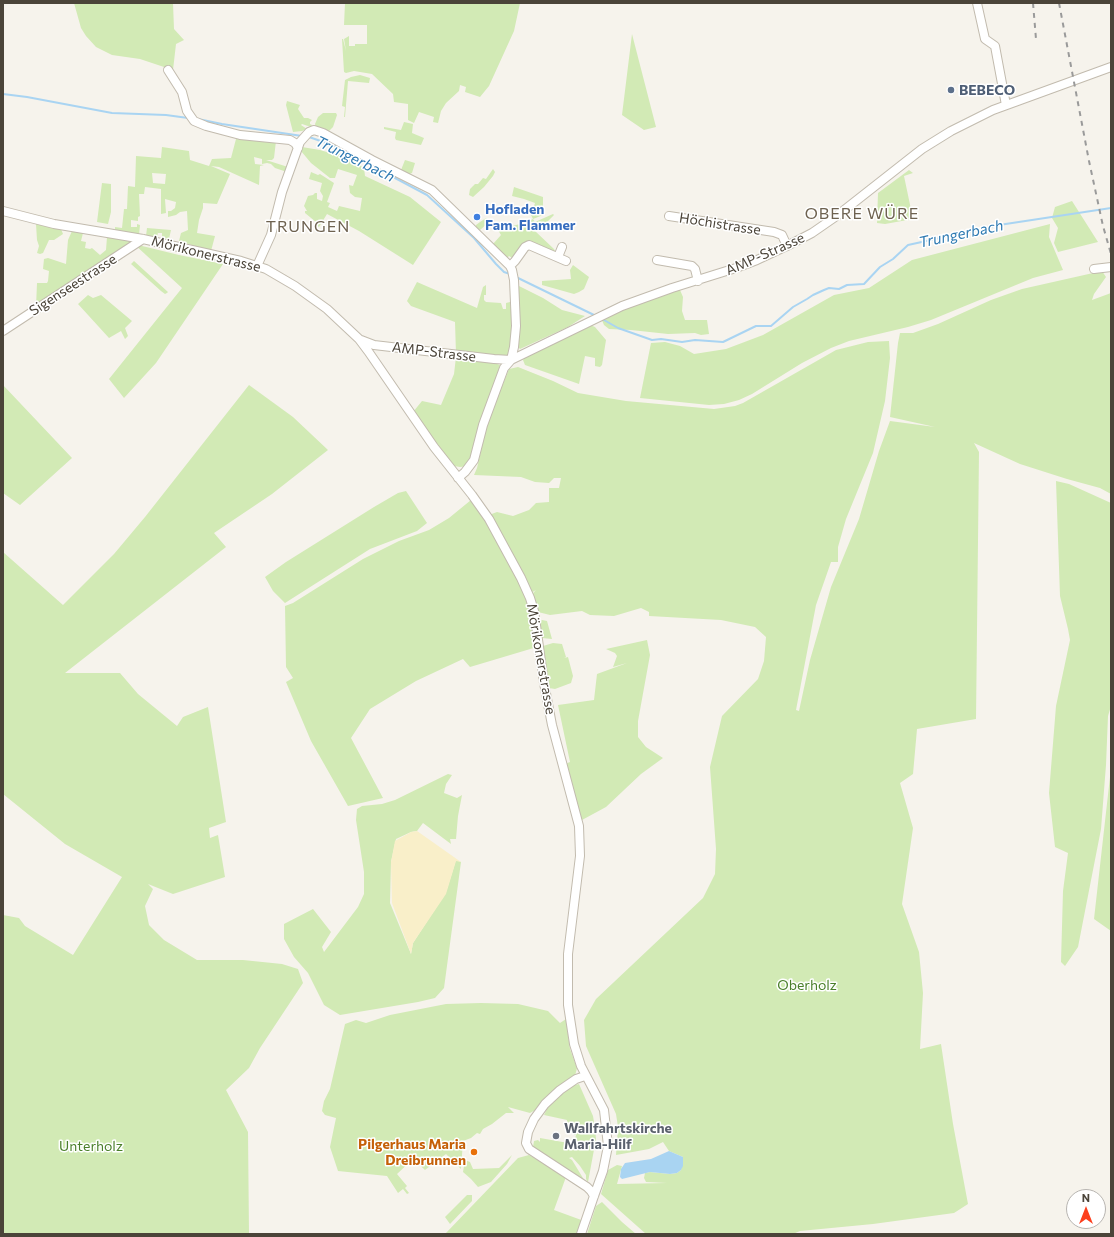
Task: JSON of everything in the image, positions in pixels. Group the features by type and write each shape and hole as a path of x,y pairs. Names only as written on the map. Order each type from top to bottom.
{"street":[{"path":"977,3 985,39 995,46 1006,105"},
{"name":"AMP-Strasse","path":"359,339 374,345 510,360 622,306 650,295 718,275 757,260 787,246 812,233 838,215 934,141 975,118 1006,105 1111,67"},
{"path":"168,70 182,92 187,111 194,121 206,126 240,135 290,140 299,144"},
{"path":"257,266 270,235 282,192 299,144 309,132 314,130 323,133 372,160 432,190 511,268 514,280 516,326 514,347 510,360 504,368 483,425 474,460 465,472 458,478"},
{"name":"Mörikonerstrasse","path":"3,211 54,224 143,239 257,266 274,273 327,308 359,339 416,422 489,519 526,587 534,611 544,683 552,725 579,826 580,856 570,927 567,981 568,1005 571,1032 576,1051 585,1076 604,1110 608,1146 606,1163 581,1234"},
{"name":"Höchistrasse","path":"669,216 774,232 782,235 787,246"},
{"name":"Sigenseestrasse","path":"3,332 143,239"},
{"path":"511,268 527,246 533,246 566,261"},
{"path":"558,257 562,247"},
{"path":"657,260 692,266 696,271 698,280"},
{"path":"1094,269 1111,267"},
{"path":"585,1076 576,1079 560,1090 545,1104 534,1119 528,1132 526,1143 529,1149 587,1187 592,1191 594,1196"}],"green space":[{"path":"74,3 173,3 174,29 184,40 176,44 173,70 140,59 112,55 96,47 81,28"},
{"path":"345,3 520,3 514,31 489,86 480,97 465,92 466,87 460,85 459,91 446,103 441,111 438,123 433,122 434,117 419,112 414,123 408,120 408,104 394,102 393,94 372,74 354,71 344,72 342,39 346,51 344,39 349,36 349,46 355,46 355,44 367,44 367,25 344,25"},
{"path":"632,34 656,127 644,130 622,115"},
{"path":"360,75 370,78 369,83 348,81 344,117 345,107 342,106 345,80"},
{"path":"287,101 300,105 298,109 304,118 312,120 310,122 312,125 311,127 302,124 301,125 307,129 293,132 286,105"},
{"path":"323,113 336,113 337,115 333,127 329,131 316,128 315,124 318,117"},
{"path":"404,122 413,124 412,133 424,138 421,145 396,140 396,132 384,129 384,127 401,130"},
{"path":"236,139 276,141 274,158 272,160 266,160 288,167 286,173 284,173 284,171 275,168 271,164 262,164 262,159 254,157 255,164 264,165 260,166 259,185 219,167 211,166 230,174 217,204 203,203 197,233 215,236 211,251 179,241 181,233 188,230 187,211 168,217 168,211 175,208 176,202 165,199 166,213 161,214 161,189 145,187 144,194 139,194 140,216 138,217 138,221 131,220 131,227 137,227 137,224 140,225 139,235 115,231 115,227 122,228 124,209 127,209 128,186 135,187 136,156 161,158 162,147 189,151 190,160 209,166 212,159 231,158","holes":["152,173 166,174 165,184 153,183"]},
{"path":"302,147 330,153 333,151 348,157 364,168 365,176 410,197 441,222 413,265 359,231 327,214 319,227 316,225 316,222 305,213 305,211 307,211 304,206 308,196 315,193 317,193 317,199 322,201 323,196 320,191 322,183 309,179 311,172 318,175 320,174 334,183 327,202 330,203 328,207 337,211 339,206 360,211 362,198 355,197 350,193 349,185 353,186 357,175 338,169 335,178 330,178 311,163 301,151"},
{"path":"405,160 415,163 412,173 409,174 401,170"},
{"path":"493,169 495,172 493,176 484,187 473,197 469,195 470,189 475,184 478,184 483,178 486,179"},
{"path":"909,170 913,173 904,176 913,219 885,224 877,223 878,193"},
{"path":"102,183 111,184 111,212 108,224 97,222"},
{"path":"514,187 543,197 543,215 533,219 531,215 535,203 512,196"},
{"path":"1072,201 1098,242 1058,252 1054,243 1058,228 1052,218 1055,207"},
{"path":"553,214 554,215 545,224 543,222 535,231 554,249 556,253 533,243 514,259 509,256 506,259 493,244 501,235 498,230 488,223 480,230 476,228 476,225 486,218 497,227 509,227 533,219 535,222"},
{"path":"36,224 61,229 63,234 54,240 49,240 43,253 40,254 37,253 39,246"},
{"path":"1050,224 1049,237 1063,270 1033,278 931,320 849,341 831,348 802,363 752,394 739,400 724,404 709,405 640,398 651,343 665,342 680,346 694,354 726,349 763,335 834,295 869,288 912,260"},
{"path":"147,228 171,230 169,239 162,238 162,233 158,232 157,238 146,236"},
{"path":"72,231 83,233 81,241 86,242 85,248 92,248 100,255 106,250 107,237 133,241 36,307 37,283 47,283 48,281 49,271 43,269 44,259 48,258 66,264 68,240"},
{"path":"134,244 223,264 156,363 124,398 109,379 182,288"},
{"path":"134,261 168,292 165,294 161,291 131,264"},
{"path":"573,265 589,277 584,289 574,294 542,285 542,281 571,279 570,270"},
{"name":"Oberholz","path":"1102,271 1106,277 1094,294 1092,300 1111,293 1111,494 1100,488 1020,464 974,443 979,452 976,719 917,729 913,774 900,783 913,828 902,904 919,952 923,993 920,1049 941,1044 953,1124 968,1204 954,1213 873,1224 800,1231 793,1234 646,1234 601,1194 608,1170 617,1165 622,1166 617,1184 667,1183 646,1182 644,1178 645,1173 677,1173 681,1170 683,1157 669,1151 663,1142 649,1149 616,1155 618,1127 616,1114 586,1046 584,1020 596,999 703,898 715,874 716,849 710,767 722,716 758,679 764,661 766,637 755,627 721,620 649,616 649,612 641,608 614,616 590,615 582,611 550,615 538,612 533,593 536,590 531,593 489,515 497,512 513,516 529,510 536,503 549,502 549,488 559,488 561,478 554,478 549,483 535,482 521,477 474,475 488,421 509,369 518,367 578,393 626,401 714,409 735,406 743,403 836,350 868,342 889,341 890,358 885,401 873,453 846,519 838,547 838,562 831,562 816,605 796,710 799,711 810,660 831,587 859,519 879,451 890,421 935,427 890,417 900,333 913,333 938,324 991,300 1022,289"},
{"path":"417,282 477,308 483,287 486,285 486,295 484,295 484,300 486,302 501,303 503,309 506,309 506,303 510,302 513,325 509,354 501,358 456,354 455,322 411,306 407,301"},
{"path":"517,285 543,298 562,310 585,316 568,327 520,349 518,347"},
{"path":"680,290 683,297 682,311 685,320 707,320 709,334 668,334 609,329 604,325 601,318 660,296"},
{"path":"88,295 93,298 101,295 132,321 125,328 128,336 125,339 121,331 109,338 78,304"},
{"path":"590,325 595,327 606,340 602,365 600,367 595,366 595,358 585,356 579,384 525,365 523,360 525,357"},
{"path":"456,357 486,360 500,365 469,466 460,467 454,466 413,412 422,401 441,405 454,374"},
{"path":"3,385 72,458 20,505 3,493"},
{"name":"Unterholz","path":"249,385 293,417 328,450 272,494 214,533 226,547 65,673 120,673 138,694 177,726 183,717 208,707 226,822 209,828 210,838 218,835 225,877 173,894 148,884 153,889 145,906 149,925 164,940 197,960 243,960 282,964 298,969 303,983 260,1048 249,1068 226,1090 248,1132 249,1234 3,1234 3,915 19,918 25,926 73,955 122,877 65,844 3,794 3,552 63,605 114,554"},
{"path":"1056,481 1069,484 1111,503 1111,706 1108,716 1101,829 1078,947 1065,966 1061,962 1063,891 1068,853 1055,847 1049,793 1056,706 1070,640 1060,596"},
{"path":"406,491 427,523 417,531 370,549 285,603 273,591 265,577 286,562 374,507 398,493"},
{"path":"471,500 510,562 523,589 532,613 537,647 470,667 463,659 416,681 370,709 351,738 383,798 348,806 311,741 286,682 293,678 286,667 285,606 293,603 363,559 399,541 429,530 449,518"},
{"path":"542,620 547,621 552,639 542,638 540,622"},
{"path":"647,640 650,655 638,721 638,737 646,747 663,758 641,774 606,807 582,820 565,764 570,762 558,705 594,700 597,674 627,663 613,667 617,656 615,653 606,649"},
{"path":"553,643 562,644 566,657 564,658 568,657 573,676 571,683 555,689 549,688 543,646"},
{"path":"1111,768 1111,931 1094,919"},
{"path":"448,774 452,775 446,784 444,793 457,798 462,795 456,839 450,839 451,844 423,823 417,831 411,832 396,839 391,862 390,903 411,954 413,943 446,892 456,860 461,862 444,988 435,998 340,1015 324,1005 308,973 294,957 284,939 284,924 313,909 331,932 322,947 324,952 358,907 364,894 364,872 356,820 357,809 362,806 382,804 395,800"},
{"path":"446,1004 518,1004 548,1011 560,1023 566,1019 570,1049 577,1068 575,1076 539,1108 530,1113 508,1107 514,1113 506,1113 483,1129 480,1134 477,1133 471,1138 463,1141 461,1169 446,1154 425,1170 413,1159 397,1174 407,1186 405,1188 409,1193 407,1194 403,1189 398,1193 387,1176 338,1171 330,1147 336,1118 325,1115 322,1111 324,1101 330,1089 345,1024 356,1020 366,1023 390,1015"},
{"path":"579,1084 593,1116 595,1128 596,1139 588,1182 586,1175 580,1166 572,1157 569,1158 572,1160 586,1183 533,1147 534,1141 538,1140 540,1142 540,1138 574,1144 576,1135 574,1135 575,1128 567,1126 567,1120 544,1115 548,1107 571,1086"},
{"path":"512,1155 507,1164 491,1182 478,1187 463,1172 465,1160 470,1162 473,1169 499,1168"},
{"path":"529,1155 566,1177 554,1210 584,1221 579,1234 445,1234 518,1158"},
{"path":"467,1195 472,1195 472,1201 450,1224 445,1217"},
{"path":"602,1202 636,1234 587,1234 596,1206"}],"sand":[{"path":"417,831 461,862 456,861 446,894 413,943 411,954 392,903 391,862 395,841 411,832"}],"water":[{"path":"669,1151 683,1157 683,1166 677,1173 670,1174 650,1172 622,1179 620,1177 621,1169 625,1163 651,1159"}],"waterway":[{"name":"Trungerbach","path":"3,94 112,113 166,115 188,118"},
{"name":"Trungerbach","path":"198,119 302,136"},
{"name":"Trungerbach","path":"309,137 335,146 427,195 474,238 504,272 510,274"},
{"name":"Trungerbach","path":"604,320 618,328 652,340 661,339 682,342 695,340 723,342 756,326 771,326 793,307 824,290 829,288 839,289 847,285 864,284 880,267 893,259 908,245 999,225 1111,208"},
{"name":"Trungerbach","path":"516,277 594,315"}],"railway":[{"path":"1033,3 1036,39"},
{"path":"1059,3 1089,161 1103,226 1111,254"}],"place":[{"name":"BEBECO","path":"951,90"},
{"name":"Hofladen Fam. Flammer","path":"477,217"},
{"name":"Wallfahrtskirche Maria-Hilf","path":"556,1136"},
{"name":"Pilgerhaus Maria Dreibrunnen","path":"474,1152"}],"district":[{"name":"OBERE WÜRE","path":"862,214"},
{"name":"TRUNGEN","path":"308,227"}]}
